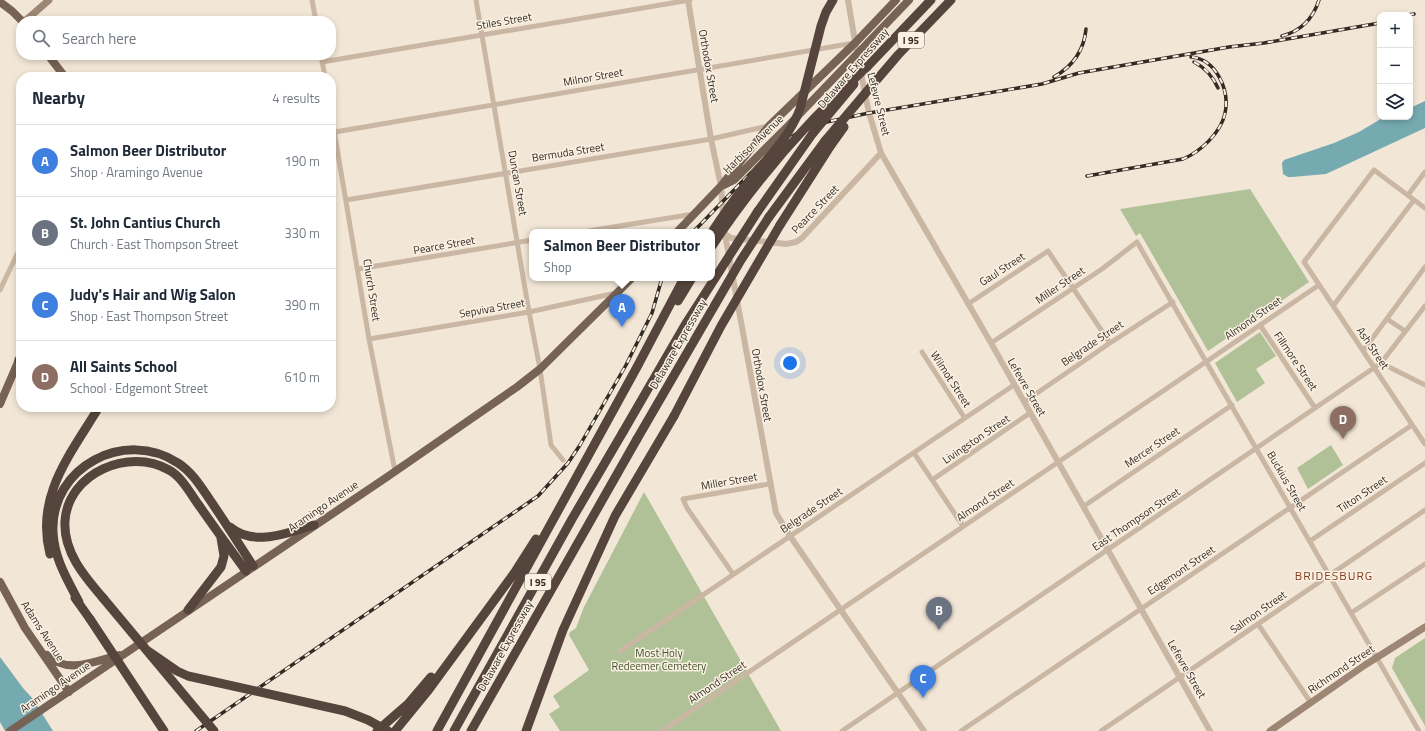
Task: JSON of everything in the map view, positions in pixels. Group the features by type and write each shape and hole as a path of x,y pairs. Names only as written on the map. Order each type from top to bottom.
{"highway":[{"path":"714,229 748,182 786,136 795,122 800,109 820,26 833,0"},
{"name":"Delaware Expressway","path":"715,278 758,211 814,133 867,67 931,0"},
{"name":"I 95","path":"828,143 874,83 898,55 951,0"},
{"path":"715,242 761,178 784,150 823,107 867,67"},
{"path":"527,731 563,630 615,516 674,416 721,326 828,143"},
{"name":"Delaware Expressway","path":"471,731 637,439 741,260 769,217 828,143"},
{"path":"437,731 637,367 682,281"},
{"path":"637,367 690,281"},
{"name":"Delaware Expressway","path":"454,731 572,519 685,325 713,281"},
{"path":"96,412 55,483 49,500 46,519 46,537 55,568 63,582 90,618 164,731"},
{"path":"79,602 57,558 54,545 54,516 57,504 65,486 72,478 99,457 113,452 131,449 152,451 166,456 180,464 192,475 227,526 249,569"},
{"path":"214,731 88,581 68,544 65,522 68,507 75,492 81,484 95,473 117,464 138,461 161,466 171,470 185,486 221,537 249,569"},
{"path":"395,731 419,703 515,572 576,478"},
{"path":"227,526 242,535 252,538 261,538 276,536 314,525"},
{"path":"188,610 221,567 224,556 221,537"},
{"path":"377,731 408,704 464,640"},
{"path":"148,651 177,671 188,676 345,712 368,720 388,731"}],"main road":[{"path":"31,16 49,0"},
{"name":"Harbison Avenue","path":"721,186 769,126 855,43 896,0"},
{"name":"Harbison Avenue","path":"721,186 734,180 909,0"},
{"path":"0,2 17,16"},
{"path":"52,60 61,72"},
{"path":"680,229 721,186"},
{"name":"Aramingo Avenue","path":"10,731 474,417 540,369 629,281"},
{"path":"0,404 16,366"},
{"name":"Adams Avenue","path":"0,582 25,628 69,692"},
{"name":"Richmond Street","path":"1270,731 1425,627"},
{"path":"38,646 56,662 74,667 126,653"}],"street":[{"path":"312,0 315,16"},
{"name":"Duncan Street","path":"476,0 540,369 551,445 563,460"},
{"name":"Stiles Street","path":"336,60 689,0"},
{"name":"Orthodox Street","path":"689,0 711,139 721,186 724,234 769,484 776,513 790,536 924,731"},
{"name":"Lefevre Street","path":"848,0 869,113 881,153 1084,506 1210,731"},
{"name":"Milnor Street","path":"336,132 855,43"},
{"name":"Stiles Street","path":"322,62 334,60"},
{"path":"322,62 324,72"},
{"name":"Bermuda Street","path":"346,200 711,139 769,126"},
{"name":"Church Street","path":"336,138 369,338 395,471"},
{"name":"Pearce Street","path":"724,234 731,238 786,244 796,242 802,238 881,153"},
{"name":"Ash Street","path":"1408,195 1374,170 1304,262 1425,444"},
{"path":"1425,172 1408,195 1425,208"},
{"path":"1333,306 1414,200"},
{"path":"601,229 695,214"},
{"name":"Pearce Street","path":"358,269 529,240"},
{"name":"Miller Street","path":"991,343 1102,269 1137,242"},
{"name":"Buckius Street","path":"1137,242 1173,302 1419,731"},
{"name":"Gaul Street","path":"968,304 1047,251 1073,289"},
{"path":"0,290 16,256"},
{"path":"1363,351 1425,268"},
{"name":"Almond Street","path":"662,731 1319,285"},
{"path":"1073,289 1110,343"},
{"name":"Sepviva Street","path":"369,338 529,312 618,293"},
{"name":"Belgrade Street","path":"1024,402 1173,302"},
{"name":"East Thompson Street","path":"842,731 1381,363 1425,306"},
{"path":"1387,319 1405,331"},
{"name":"Fillmore Street","path":"1260,325 1315,408"},
{"name":"Wilmot Street","path":"922,352 964,417"},
{"path":"1381,363 1425,385"},
{"name":"Belgrade Street","path":"620,651 914,453 964,417 1014,385"},
{"name":"Mercer Street","path":"1084,506 1232,405"},
{"name":"Livingston Street","path":"932,480 1030,413"},
{"name":"Edgemont Street","path":"961,731 1412,425"},
{"path":"914,453 963,526"},
{"name":"Tilton Street","path":"1310,542 1425,463"},
{"name":"Miller Street","path":"733,574 687,508 683,499 769,484"},
{"name":"Salmon Street","path":"1101,731 1425,510"},
{"path":"1351,613 1425,564"},
{"path":"1258,624 1311,703"}],"green space":[{"path":"1250,189 1309,282 1208,351 1140,233 1136,236 1120,209"},
{"path":"1260,332 1276,356 1256,369 1265,383 1237,402 1215,363"},
{"path":"1331,445 1343,465 1308,489 1297,468"},
{"name":"Most Holy Redeemer Cemetery","path":"644,492 781,731 560,731 549,714 560,707 553,696 589,670 569,635 570,632 576,628 584,607"},
{"path":"1425,638 1425,726 1392,668 1395,658"}],"water":[{"path":"1425,101 1425,128 1326,174 1288,177 1283,174 1282,163 1284,160 1334,143 1359,132 1379,120 1413,120 1413,107"},
{"path":"0,657 33,699 53,731 5,731 0,722"}],"railway":[{"path":"1282,36 1295,31 1305,23 1310,18 1319,0"},
{"path":"696,229 774,149 796,134 822,123 869,113 1042,84 1079,73 1377,24"},
{"path":"1054,77 1072,63 1083,44 1086,29"},
{"path":"1087,176 1183,159 1196,152 1209,141 1223,120 1226,104 1225,95 1219,77 1208,63 1191,57"},
{"path":"1194,62 1209,73 1218,88"},
{"path":"196,731 538,496 568,463 626,365 652,313 661,281"}],"place":[{"name":"Salmon Beer Distributor","path":"622,327"},
{"name":"All Saints School","path":"1343,439"},
{"name":"St. John Cantius Church","path":"939,630"},
{"name":"Judy's Hair and Wig Salon","path":"923,698"}],"district":[{"name":"BRIDESBURG","path":"1334,576"}]}
